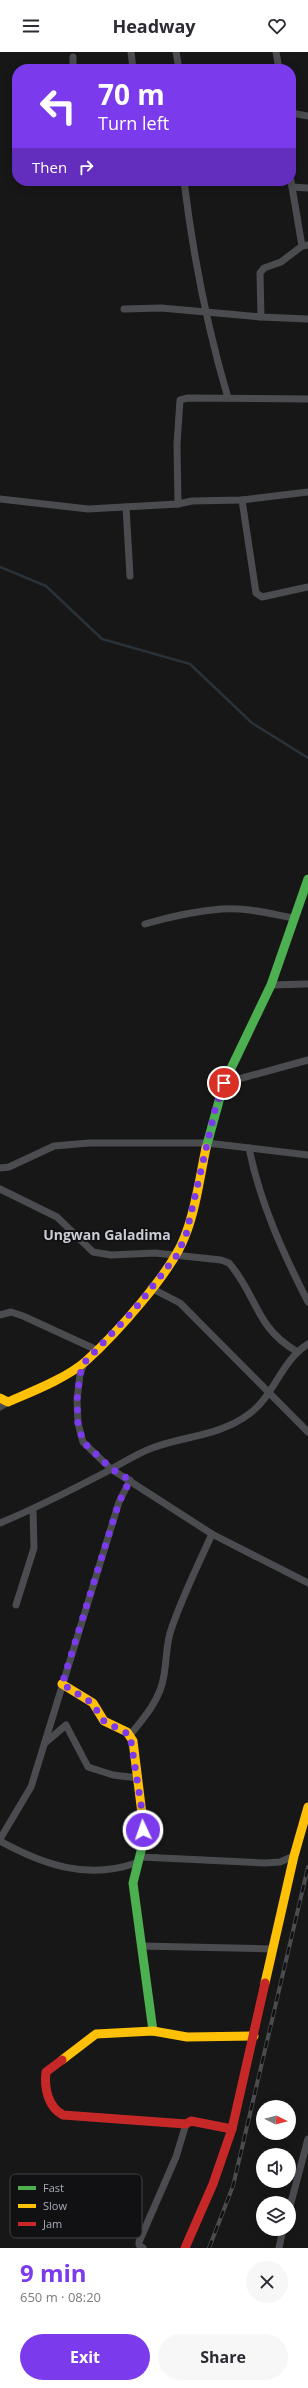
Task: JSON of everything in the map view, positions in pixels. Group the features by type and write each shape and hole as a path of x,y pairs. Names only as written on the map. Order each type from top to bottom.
{"street":[{"path":"131,52 132,64"},
{"path":"176,52 178,64"},
{"path":"276,52 279,64"},
{"path":"73,56 73,64"},
{"path":"296,114 308,116"},
{"path":"296,185 308,188"},
{"path":"185,186 190,230 207,312 210,338 228,398"},
{"path":"261,318 260,273 264,268 281,262 305,246 291,186"},
{"path":"124,309 161,308 261,318 308,319"},
{"path":"178,504 177,444 180,400 188,398 308,399"},
{"path":"0,499 88,509 178,504 192,501 242,500 308,492"},
{"path":"242,500 256,593 262,597 308,586"},
{"path":"126,507 130,576"},
{"path":"3,1402 38,1389 85,1362 152,1288 177,1255 186,1235 224,1083 271,985 308,879"},
{"path":"145,924 175,916 222,909 253,911 294,918"},
{"path":"271,985 308,984"},
{"path":"224,1083 308,1060"},
{"path":"0,1168 9,1167 54,1146 89,1143 208,1143 269,1152 308,1155"},
{"path":"250,1148 256,1180 271,1220 308,1302"},
{"path":"0,1189 57,1217 93,1252 111,1255 155,1253 221,1260 230,1264 268,1329 280,1342 296,1351"},
{"path":"152,1288 180,1303 308,1432"},
{"path":"0,1315 11,1312 23,1316 97,1350"},
{"path":"0,1523 33,1510 152,1448 219,1431 248,1415 270,1393 284,1367 296,1351 308,1344"},
{"path":"85,1362 79,1381 77,1400 78,1423 83,1442 112,1469 212,1534 308,1583"},
{"path":"130,1480 119,1502 31,1787 0,1840 31,1858 50,1865 88,1871 120,1868 138,1860 265,1863 280,1862 294,1856"},
{"path":"16,1605 34,1548 33,1510"},
{"path":"130,1735 146,1716 158,1695 164,1676 166,1650 171,1627 212,1534"},
{"path":"62,1684 92,1703 104,1721 130,1735"},
{"path":"44,1744 66,1725 88,1767 112,1775 138,1778"},
{"path":"130,1735 143,1817 138,1860 133,1883 151,2028 153,2031"},
{"path":"185,2248 213,2184 232,2129 294,1856 308,1807"},
{"path":"141,1946 273,1949"},
{"path":"232,2129 191,2121 186,2124 63,2115 55,2112 51,2105 46,2072 96,2034 153,2031 159,2034 177,2036 254,2036"},
{"path":"142,2235 170,2171 186,2124"},
{"path":"293,2196 308,2139"},
{"path":"279,2248 282,2236"},
{"path":"141,2238 139,2245 143,2248"}],"waterway":[{"path":"0,567 46,586 102,639 190,664 252,723 308,758"}],"railway":[{"path":"209,2248 233,2186 308,1867"}],"traffic: fast":[{"path":"206,1148 224,1083 271,985 308,879"},
{"path":"143,1822 142,1847 133,1883 153,2031"}],"traffic: slow":[{"path":"0,1398 8,1402 48,1384 78,1367 112,1336 142,1302 168,1267 185,1236 195,1204 206,1148"},
{"path":"62,1684 93,1703 104,1721 127,1732 133,1741 143,1822"},
{"path":"265,1983 294,1856 308,1807"},
{"path":"62,2060 96,2034 153,2031 187,2037 254,2036"}],"traffic: jam":[{"path":"185,2248 213,2184 232,2129 265,1983"},
{"path":"62,2060 46,2072 46,2084 48,2096 51,2102 58,2112 63,2115 186,2124 191,2121 232,2129"}],"district":[{"name":"Ungwan Galadima","path":"107,1235"}],"route":[{"path":"143,1830 143,1817 133,1741 130,1735 127,1732 111,1726 104,1721 92,1703 62,1684 119,1502 130,1480 112,1469 83,1442 78,1423 77,1400 80,1374 85,1362 135,1309 177,1255 186,1235 215,1110 224,1083"}]}
